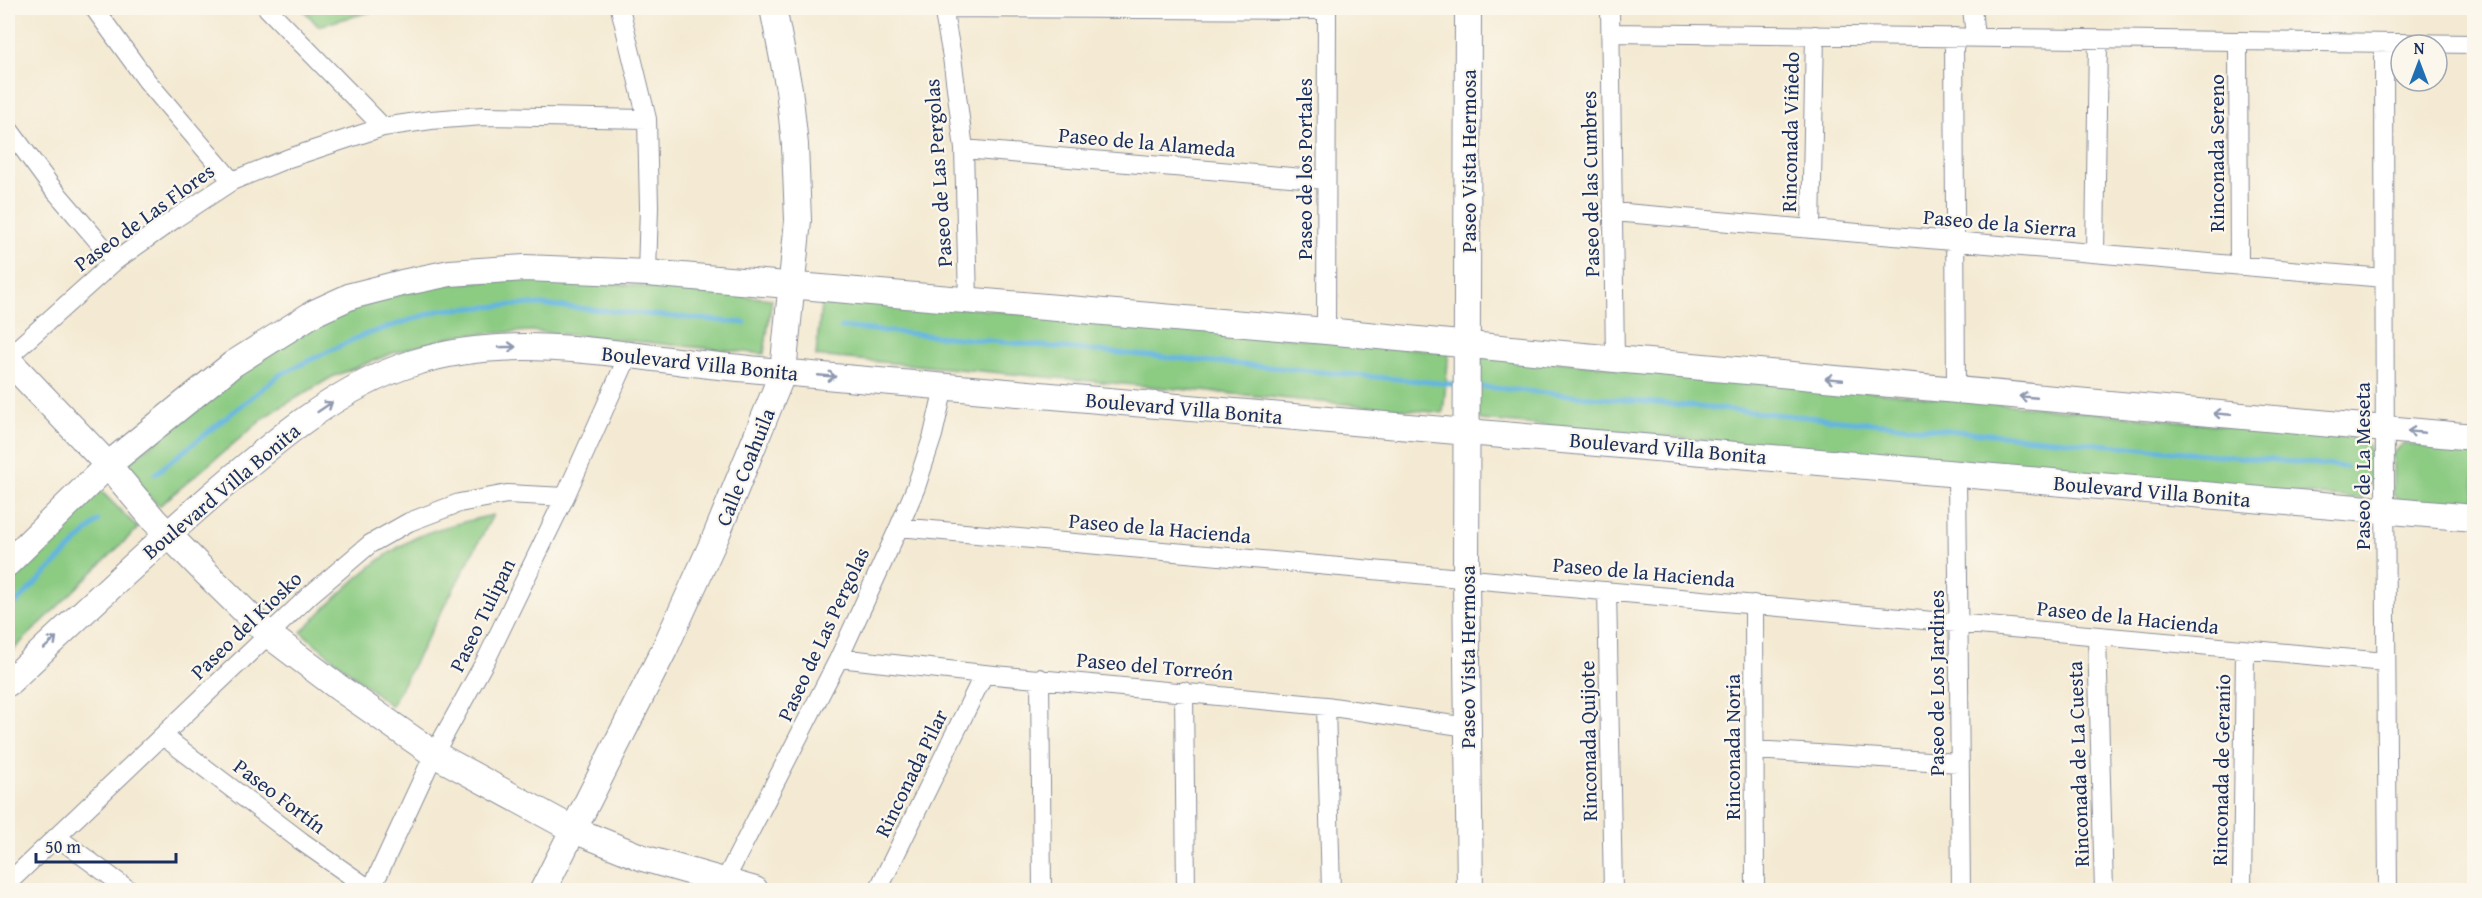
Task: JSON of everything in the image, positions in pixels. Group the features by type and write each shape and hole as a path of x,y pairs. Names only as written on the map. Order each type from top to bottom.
{"street":[{"path":"94,8 147,81 232,181"},
{"path":"267,8 383,127"},
{"path":"620,8 647,118 649,207 647,273"},
{"name":"Calle Coahuila","path":"543,891 664,650 712,547 784,366 798,220 795,145 789,89 772,8"},
{"path":"943,8 1327,9"},
{"name":"Paseo de Las Pergolas","path":"943,8 964,149 968,300"},
{"name":"Paseo Vista Hermosa","path":"1468,8 1466,578 1470,891"},
{"name":"Paseo de las Cumbres","path":"1610,8 1615,359"},
{"path":"1972,8 1975,37"},
{"name":"Paseo de los Portales","path":"1326,331 1327,9"},
{"path":"1611,33 2475,44"},
{"name":"Rinconada Viñedo","path":"1811,229 1815,35"},
{"path":"1954,37 1956,390"},
{"path":"2095,253 2098,39"},
{"name":"Rinconada Sereno","path":"2238,41 2240,266"},
{"name":"Paseo de La Meseta","path":"2384,43 2385,429 2383,510 2388,891"},
{"name":"Paseo de Las Flores","path":"8,358 115,261 232,181 289,158 383,127 483,116 647,118"},
{"path":"8,128 50,185 115,261"},
{"name":"Paseo de la Alameda","path":"964,149 1326,180"},
{"name":"Paseo de la Sierra","path":"1613,212 2384,278"},
{"path":"8,562 114,473 233,364 314,313 351,296 450,273 525,268 647,273 792,291 968,300 1326,331 1468,347 2475,437"},
{"name":"Boulevard Villa Bonita","path":"8,683 161,527 267,447 339,397 393,370 422,360 466,350 507,346 550,347 628,356 784,366 944,387 1467,427 1957,474 2475,518"},
{"name":"Paseo Tulipan","path":"371,890 434,754 488,656 565,496 628,356"},
{"path":"8,358 161,527 269,635 338,687 434,754 574,830 722,886 755,891"},
{"name":"Paseo de Las Pergolas","path":"722,886 839,658 899,527 933,435 944,387"},
{"name":"Paseo de Los Jardines","path":"1957,474 1961,891"},
{"name":"Paseo del Kiosko","path":"8,883 310,595 370,544 409,522 459,503 507,494 565,496"},
{"name":"Paseo de la Hacienda","path":"899,527 2385,662"},
{"name":"Rinconada Quijote","path":"1607,591 1613,891"},
{"name":"Rinconada Noria","path":"1754,604 1755,891"},
{"name":"Rinconada de La Cuesta","path":"2097,637 2104,891"},
{"name":"Rinconada de Geranio","path":"2242,891 2245,651"},
{"name":"Paseo del Torreón","path":"839,658 984,674 1326,705 1467,727"},
{"name":"Rinconada Pilar","path":"878,891 984,674"},
{"path":"1040,678 1042,891"},
{"path":"1184,691 1186,891"},
{"path":"1326,705 1330,891"},
{"name":"Paseo Fortín","path":"163,736 301,841 371,890"},
{"path":"1754,750 1959,763"},
{"path":"57,837 129,891"}],"green space":[{"path":"302,8 385,8 318,26"},
{"path":"544,277 772,299 764,354 531,331 460,335 393,353 332,377 269,414 159,506 121,469 269,352 351,308 438,284"},
{"path":"822,295 1449,352 1443,413 816,356"},
{"path":"1478,354 2356,438 2368,444 2371,480 2362,499 1481,420 1475,412"},
{"path":"2403,444 2474,451 2474,510 2399,502 2393,494 2393,453"},
{"path":"94,484 138,528 8,655 8,569"},
{"path":"493,515 391,706 301,632 357,578 405,543 439,528"}],"waterway":[{"path":"155,474 281,374 361,336 441,310 532,304 745,323"},
{"path":"841,327 1461,385"},
{"path":"1473,386 2346,467"},
{"path":"8,611 98,521"}]}
